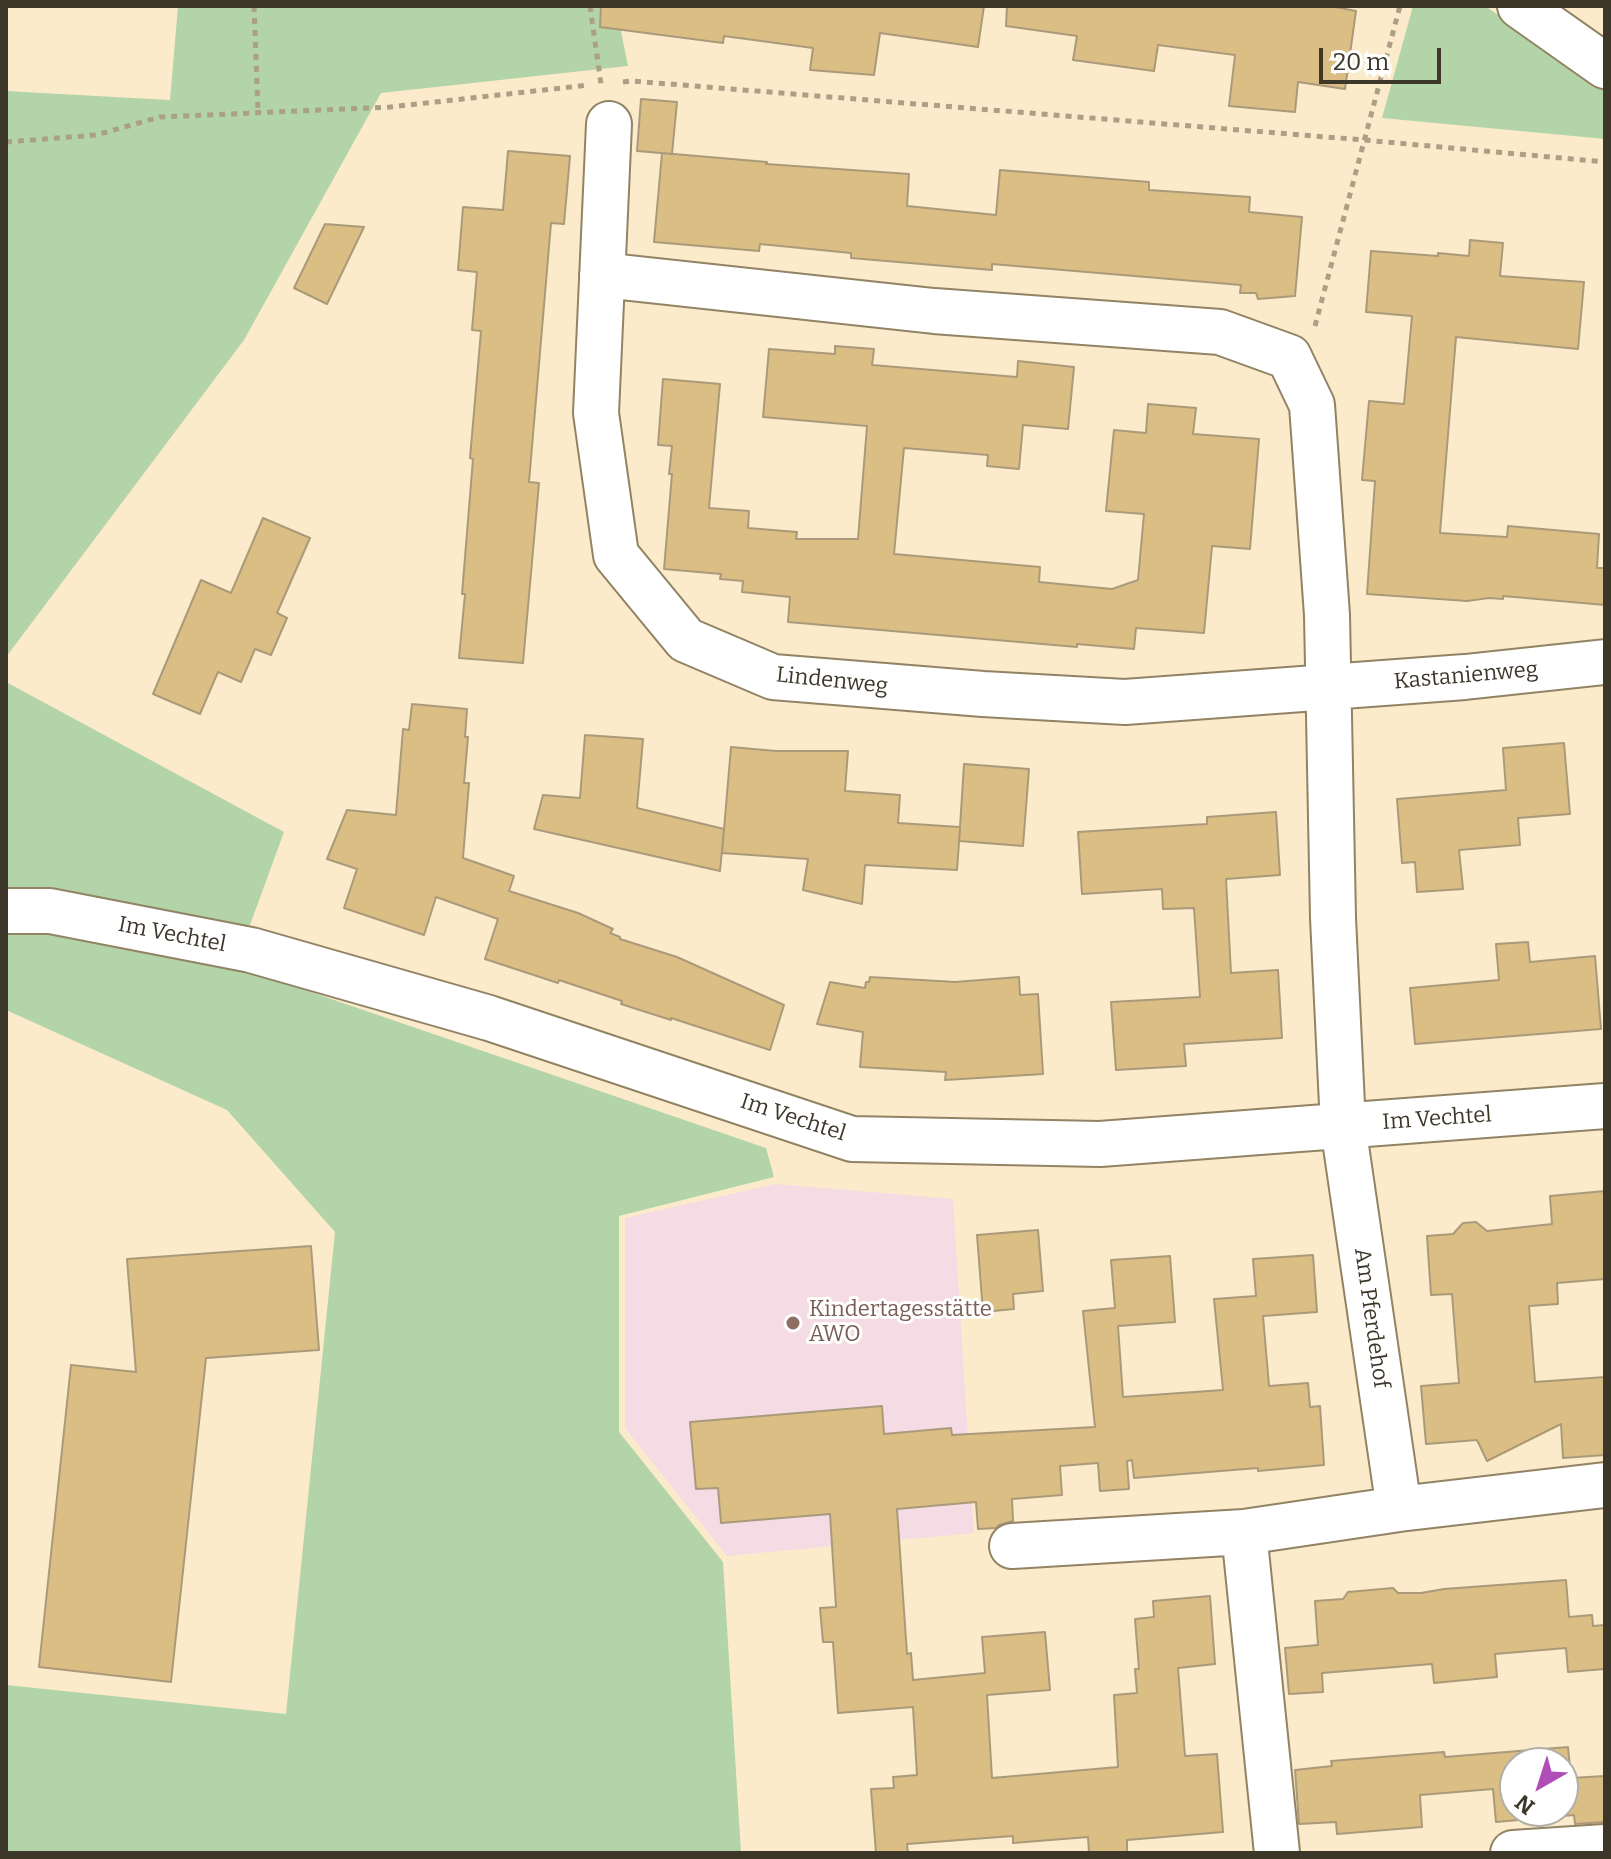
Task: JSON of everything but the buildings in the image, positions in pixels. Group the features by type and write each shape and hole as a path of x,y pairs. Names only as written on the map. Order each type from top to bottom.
{"street":[{"path":"1520,6 1605,66"},
{"name":"Lindenweg","path":"613,103 596,413 616,555 686,640 773,677 983,694 1125,702 1327,687"},
{"path":"602,275 934,311 1220,332 1289,357 1312,405 1327,615 1333,918 1343,1126"},
{"name":"Kastanienweg","path":"1327,687 1465,677 1605,662"},
{"name":"Im Vechtel","path":"6,911 50,911 251,950 489,1018 852,1139 1100,1144 1605,1106"},
{"name":"Am Pferdehof","path":"1343,1126 1399,1509"},
{"path":"1012,1546 1244,1532 1399,1509 1605,1485"},
{"path":"1244,1532 1277,1853"},
{"path":"1513,1853 1605,1847"}],"path":[{"path":"254,6 258,112"},
{"path":"6,142 96,135 160,117 390,107 601,84 590,6"},
{"path":"1289,357 1314,329 1400,6"},
{"path":"613,103 632,81 1605,162"}],"shaded area":[{"name":"Kindertagesstätte AWO","path":"775,1184 953,1199 974,1533 727,1556 625,1428 625,1218"}],"green space":[{"path":"178,6 616,6 628,66 381,93 244,340 6,657 6,91 170,100"},
{"path":"1413,6 1485,6 1605,88 1605,139 1382,118"},
{"path":"6,682 284,832 235,966 766,1148 774,1177 619,1216 619,1432 723,1562 741,1853 6,1853 6,1685 286,1714 335,1232 227,1110 6,1010"}],"place":[{"name":"Kindertagesstätte AWO","path":"793,1323"}]}
